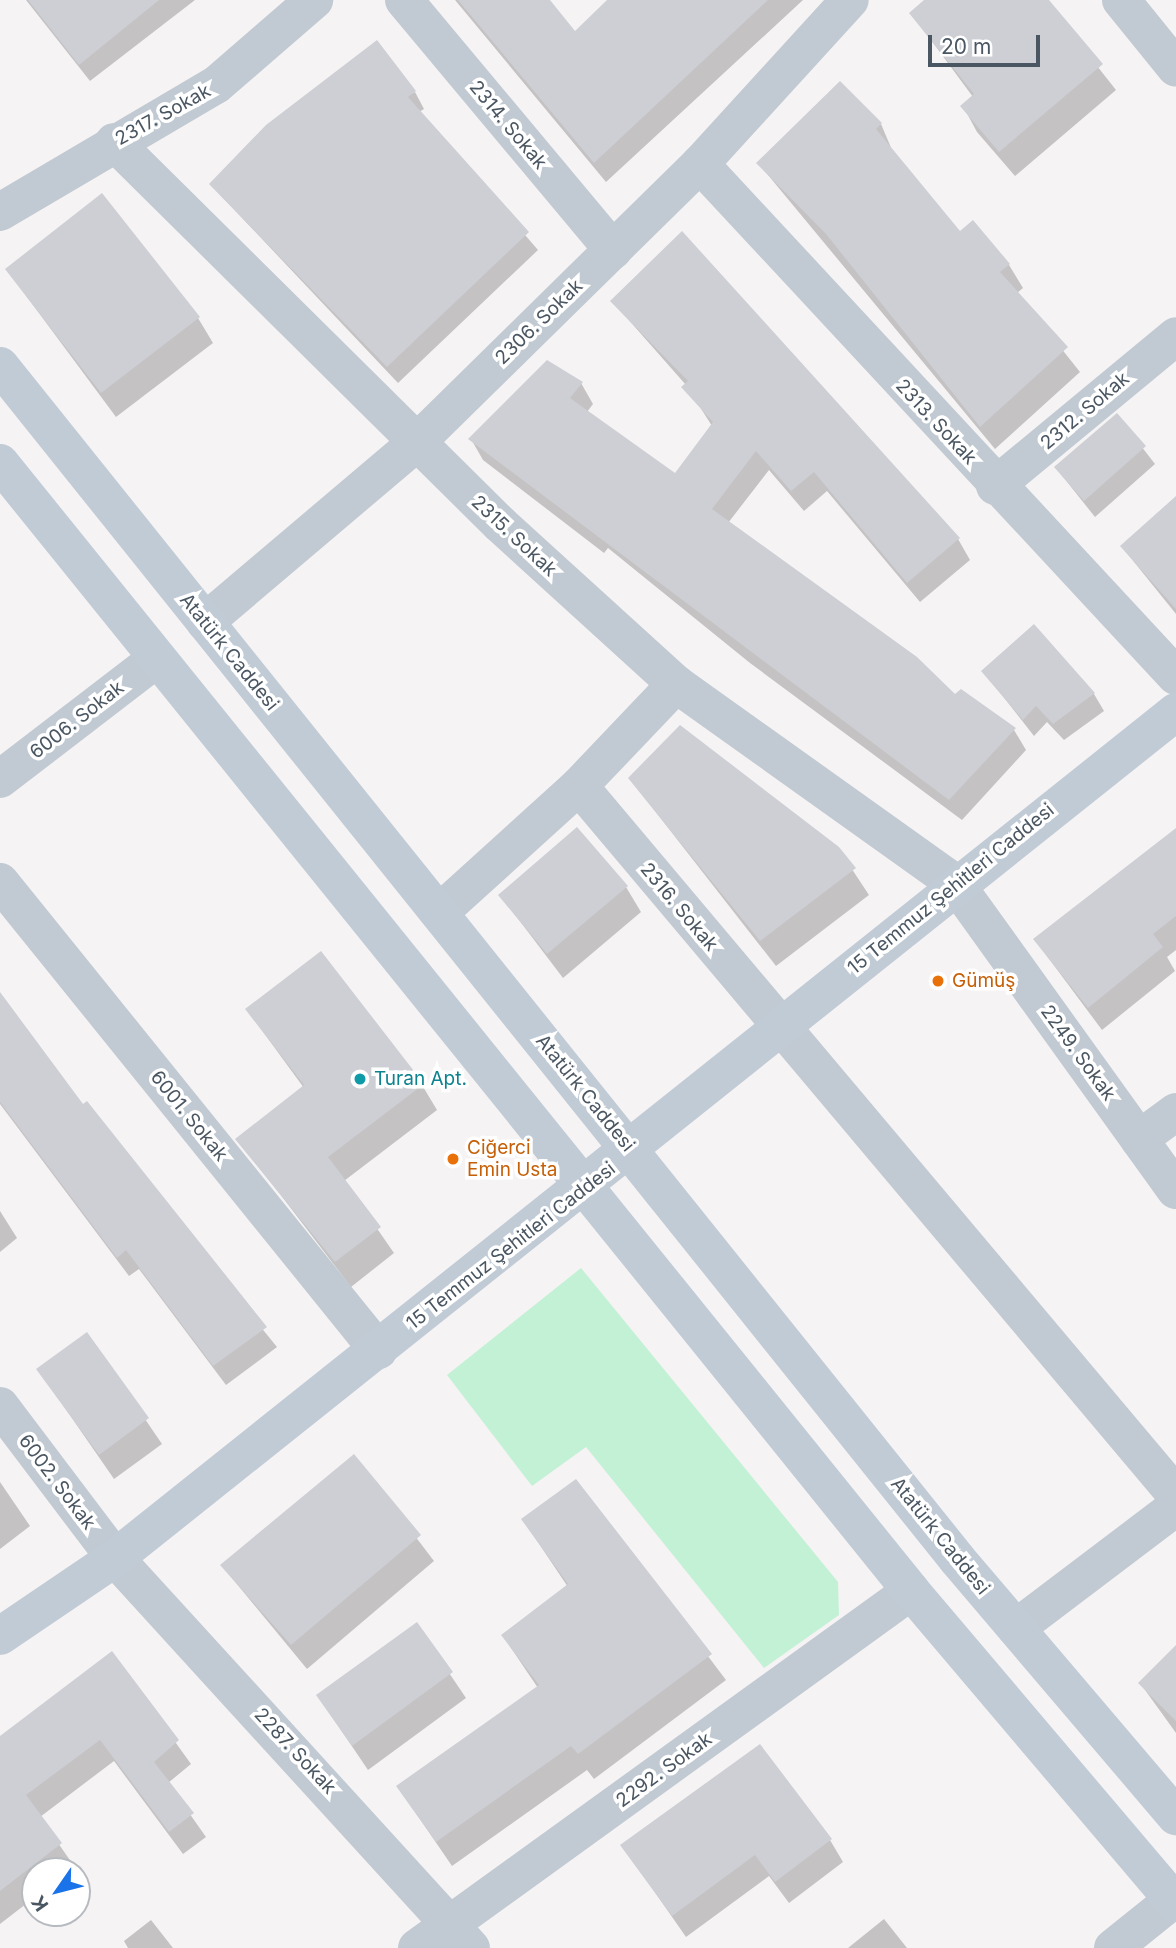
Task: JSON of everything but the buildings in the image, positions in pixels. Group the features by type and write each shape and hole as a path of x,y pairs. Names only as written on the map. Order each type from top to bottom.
{"main road":[{"name":"Atatürk Caddesi","path":"0,366 1016,1628 1176,1816"},
{"path":"0,463 155,660 586,1187 911,1591 1175,1902"},
{"name":"15 Temmuz Şehitleri Caddesi","path":"0,1636 115,1558 632,1152 955,883 1176,712"}],"street":[{"name":"2317. Sokak","path":"0,212 114,142 216,85 314,0"},
{"name":"2314. Sokak","path":"404,0 612,250"},
{"name":"2306. Sokak","path":"205,622 417,442 700,164 850,0"},
{"path":"1121,0 1176,68"},
{"name":"2315. Sokak","path":"114,142 417,442 676,684 955,883"},
{"name":"2313. Sokak","path":"700,164 995,486 1176,676"},
{"name":"2312. Sokak","path":"995,486 1176,336"},
{"name":"6006. Sokak","path":"6,762 155,660"},
{"path":"440,912 579,786 676,684"},
{"name":"2316. Sokak","path":"579,786 779,1028 1176,1496"},
{"name":"6001. Sokak","path":"0,882 378,1350"},
{"name":"2249. Sokak","path":"955,883 1176,1190"},
{"path":"1139,1139 1176,1112"},
{"name":"6002. Sokak","path":"0,1406 115,1558"},
{"path":"1016,1628 1176,1507"},
{"name":"2287. Sokak","path":"115,1558 462,1935"},
{"name":"2292. Sokak","path":"417,1948 462,1935 911,1591"},
{"path":"1113,1948 1175,1902"}],"green space":[{"path":"581,1268 838,1582 839,1615 764,1668 586,1447 532,1486 447,1375"}],"place":[{"name":"Gümüş","path":"938,981"},
{"name":"Turan Apt.","path":"360,1079"},
{"name":"Ciğerci Emin Usta","path":"453,1159"}]}
